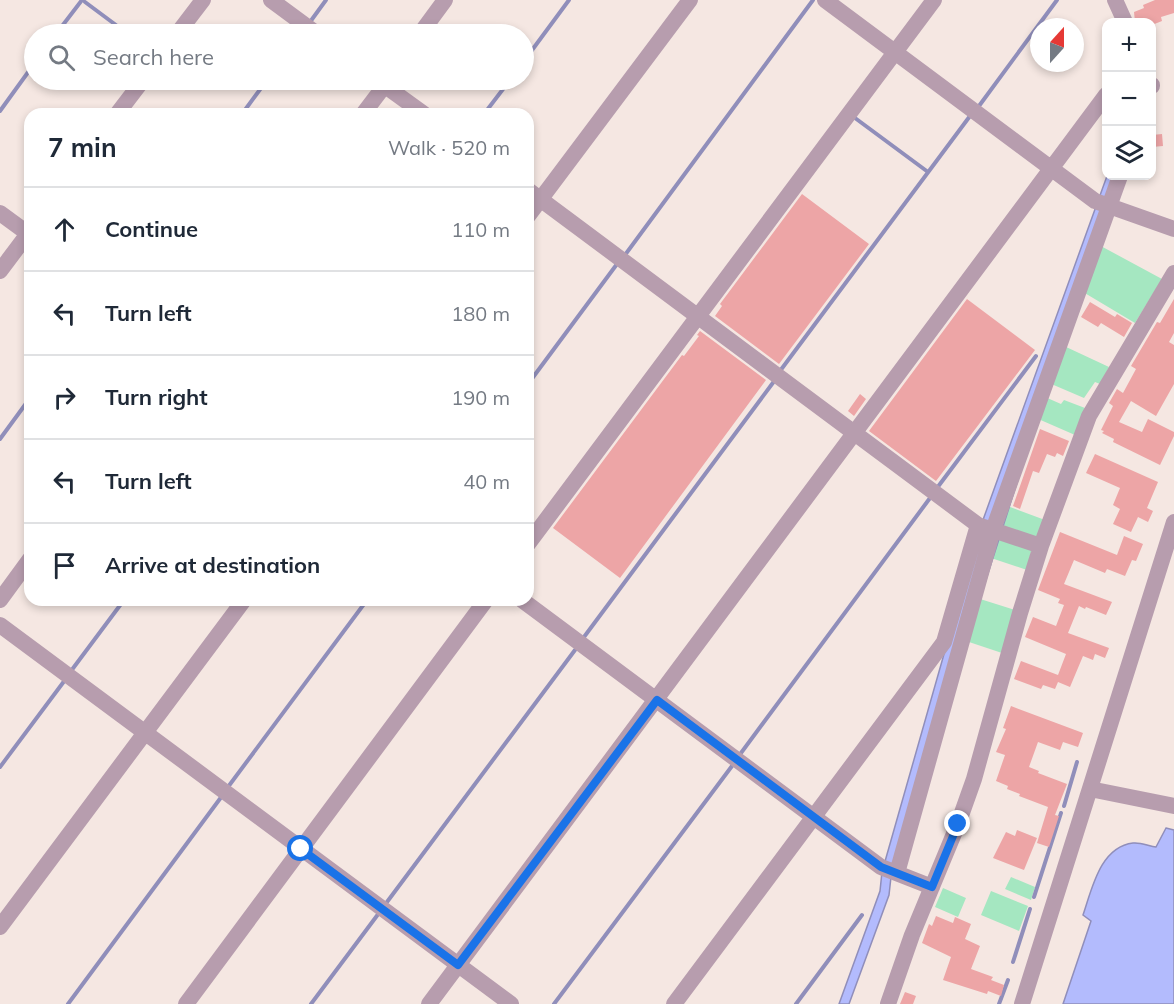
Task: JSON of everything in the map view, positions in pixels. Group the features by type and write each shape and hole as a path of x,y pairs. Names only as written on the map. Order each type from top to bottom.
{"street":[{"path":"185,24 203,0"},
{"path":"271,0 303,24"},
{"path":"427,24 445,0"},
{"path":"690,0 534,195 854,433 987,528 1041,546"},
{"path":"825,0 1103,204 1174,229"},
{"path":"534,536 934,0"},
{"path":"1115,0 1123,18"},
{"path":"122,108 135,90"},
{"path":"367,108 378,90"},
{"path":"393,90 416,108"},
{"path":"429,1004 1102,102"},
{"path":"674,1004 944,642 1103,204 1118,180"},
{"path":"0,213 24,230"},
{"path":"0,271 24,240"},
{"path":"888,1004 912,935 974,780 1041,546 1089,416 1174,273"},
{"path":"1022,1004 1174,522"},
{"path":"891,871 987,528"},
{"path":"0,600 24,568"},
{"path":"0,927 240,606"},
{"path":"186,1004 482,606"},
{"path":"530,606 813,817 891,871 932,887"},
{"path":"0,625 511,1004"},
{"path":"1090,789 1174,806"}],"green space":[{"path":"1099,245 1162,279 1135,323 1083,292"},
{"path":"1064,346 1109,367 1100,384 1095,382 1084,398 1049,383"},
{"path":"1045,397 1061,404 1064,400 1085,408 1075,435 1036,418"},
{"path":"1005,505 1045,520 1038,538 997,527"},
{"path":"995,534 1032,547 1027,570 988,557"},
{"path":"977,598 1015,610 1002,653 966,641"},
{"path":"1011,877 1035,887 1031,900 1005,889"},
{"path":"943,888 966,898 958,917 935,907"},
{"path":"991,891 1028,906 1019,931 981,915"}],"water":[{"path":"1106,180 1114,180 891,877 889,895 849,1004 839,1004 880,891 882,872 979,531"},
{"path":"1166,828 1174,830 1174,1004 1063,1004 1091,921 1083,915 1099,871 1113,852 1122,846 1136,843 1156,847"}],"building":[{"path":"1155,0 1174,0 1174,13 1161,17 1162,21 1156,23 1156,18 1135,18 1134,12 1144,8 1143,5"},
{"path":"1162,134 1163,146 1156,147 1156,135"},
{"path":"802,194 869,244 779,364 715,316 722,306 720,304"},
{"path":"967,299 1035,350 936,481 869,431"},
{"path":"1174,299 1174,333 1169,342 1174,345 1174,384 1156,416 1131,401 1119,422 1142,432 1148,419 1174,432 1160,465 1113,442 1114,439 1102,433 1104,431 1101,430 1113,406 1109,403 1117,389 1123,393 1136,369 1131,366 1157,322 1160,323"},
{"path":"1090,302 1115,317 1117,314 1132,323 1124,337 1101,323 1098,327 1081,317"},
{"path":"700,331 766,380 620,578 553,528 682,355 684,356 699,336 697,335"},
{"path":"860,394 866,399 854,416 848,411"},
{"path":"1040,429 1069,441 1063,456 1057,453 1055,457 1047,454 1039,473 1033,471 1020,509 1013,506"},
{"path":"1095,454 1158,482 1147,508 1153,511 1148,522 1138,517 1131,532 1113,524 1120,509 1113,505 1120,488 1086,473"},
{"path":"1060,532 1117,555 1124,536 1143,544 1136,561 1132,560 1125,576 1107,569 1105,573 1074,560 1064,584 1112,602 1106,615 1079,606 1068,633 1109,648 1105,658 1095,654 1093,660 1083,656 1070,687 1058,682 1055,689 1043,685 1041,689 1014,679 1021,661 1058,675 1066,654 1025,637 1033,617 1056,626 1064,605 1058,603 1060,599 1038,590"},
{"path":"1011,706 1083,733 1078,747 1063,742 1060,750 1038,742 1029,767 1039,771 1038,773 1067,784 1055,815 1059,816 1049,847 1037,843 1048,807 1019,796 1020,794 1007,789 1008,786 996,781 1005,755 996,752 1006,729 1003,728"},
{"path":"1017,830 1037,838 1024,870 993,858 1006,832 1015,836"},
{"path":"936,916 953,923 955,917 971,924 965,939 980,946 971,969 993,977 991,980 1004,985 1001,996 943,980 951,957 922,943 929,924 932,926"},
{"path":"905,992 916,996 913,1004 900,1004"}],"waterway":[{"path":"64,24 82,0"},
{"path":"310,22 326,0"},
{"path":"534,47 569,0"},
{"path":"625,255 813,0"},
{"path":"979,106 1057,0"},
{"path":"85,2 115,24"},
{"path":"0,111 24,78"},
{"path":"246,108 260,90"},
{"path":"489,108 502,90"},
{"path":"780,371 970,116"},
{"path":"855,118 928,172"},
{"path":"534,376 617,264"},
{"path":"937,488 1036,356"},
{"path":"584,637 775,380"},
{"path":"0,439 24,406"},
{"path":"741,753 930,498"},
{"path":"71,671 120,606"},
{"path":"228,787 363,606"},
{"path":"387,902 575,650"},
{"path":"0,767 65,680"},
{"path":"1064,806 1077,762"},
{"path":"554,1004 732,766"},
{"path":"68,1004 222,796"},
{"path":"1034,897 1061,813"},
{"path":"1013,962 1030,909"},
{"path":"311,1004 379,913"},
{"path":"796,1004 862,915"},
{"path":"999,1004 1008,980"}],"route":[{"path":"301,849 458,965 657,700 881,867 932,887 958,824"}]}
